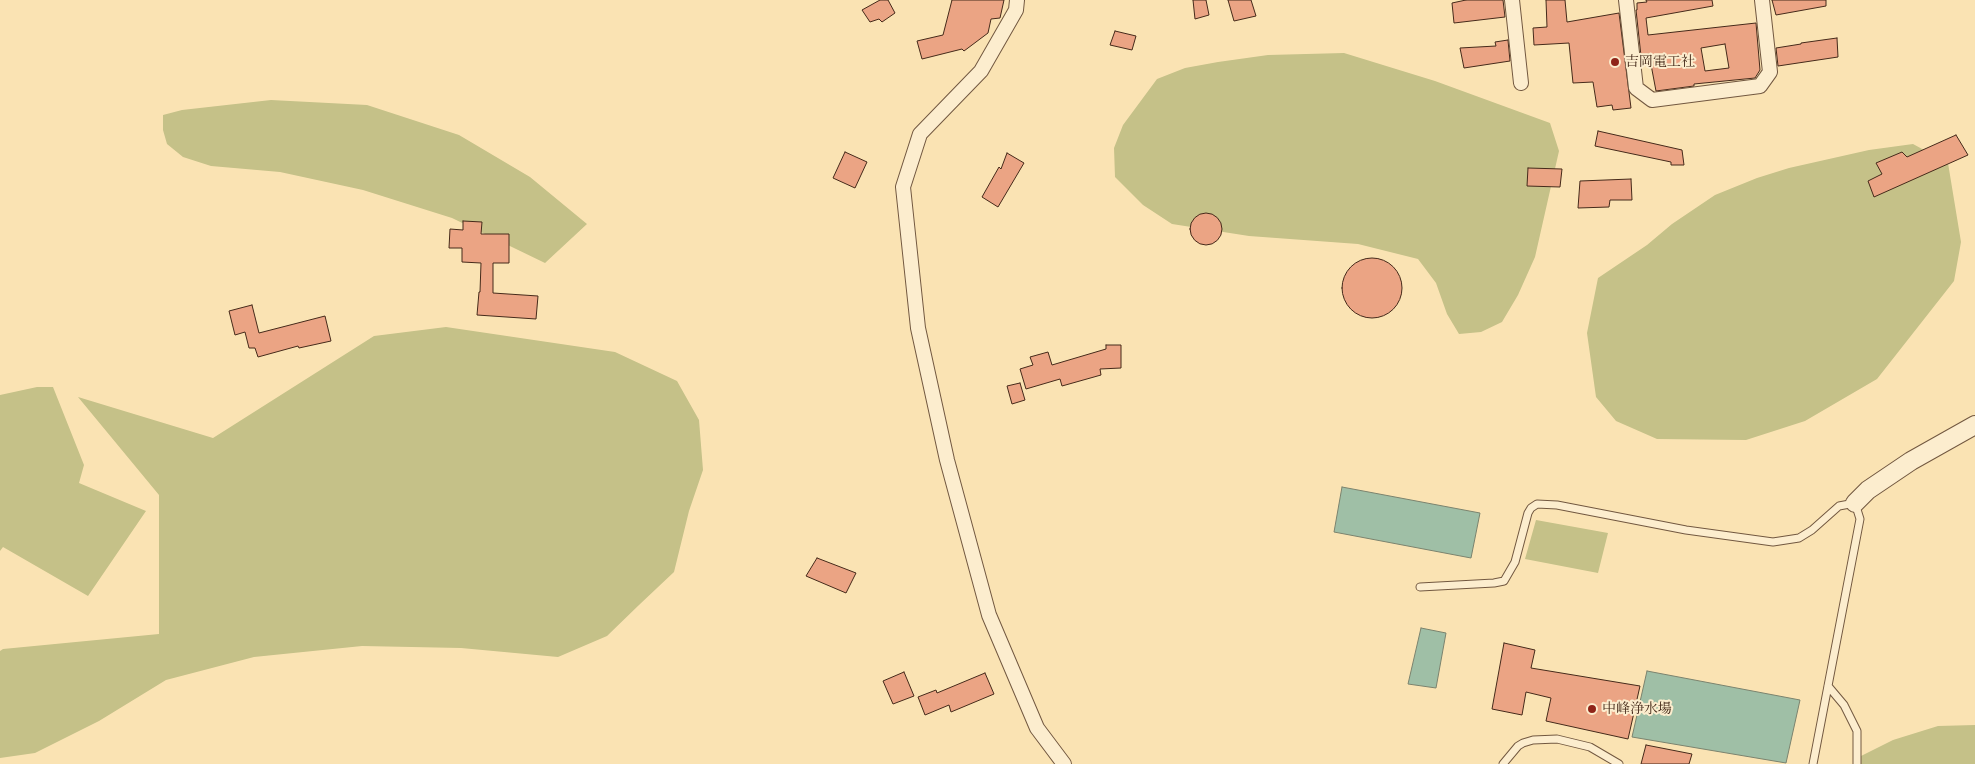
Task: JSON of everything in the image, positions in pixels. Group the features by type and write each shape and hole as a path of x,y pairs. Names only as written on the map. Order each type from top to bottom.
{"street":[{"path":"1017,0 1016,10 981,71 920,134 903,186 918,328 947,460 990,615 1037,728 1064,764"},
{"path":"1512,0 1521,83"},
{"path":"1626,0 1636,88 1652,100 1760,86 1770,72 1762,0"},
{"path":"1855,503 1868,490 1904,466 1975,425"}],"lane":[{"path":"1420,586 1494,584 1504,580 1515,562 1528,513 1537,504 1557,505 1686,530 1773,542 1799,538 1812,530 1838,506 1855,503 1860,519 1813,764"},
{"path":"1828,686 1844,705 1857,730 1857,764"},
{"path":"1503,764 1518,746 1523,743 1547,739 1557,739 1590,747 1619,764"}],"shaded area":[{"path":"1344,53 1435,81 1550,123 1559,151 1535,257 1518,295 1502,322 1481,332 1459,334 1447,314 1436,283 1418,259 1358,244 1249,236 1172,224 1143,205 1115,177 1114,148 1123,125 1157,79 1185,68 1268,55"},
{"path":"271,100 367,105 459,135 530,177 587,224 545,263 452,218 363,190 280,172 211,166 183,157 167,144 163,130 163,115 182,110"},
{"path":"1913,144 1948,163 1961,242 1954,281 1877,379 1805,421 1746,440 1657,439 1616,421 1596,397 1587,333 1598,278 1715,195 1757,178 1789,168 1869,150"},
{"path":"446,327 615,352 677,381 699,420 703,470 689,511 674,572 607,636 558,657 461,648 362,646 254,657 166,680 99,721 35,753 0,758 0,651 3,649 159,634 159,495 78,397 213,438 374,336"},
{"path":"37,387 53,387 84,465 79,483 146,511 88,596 3,547 0,551 0,395"},
{"path":"1342,487 1480,513 1471,558 1334,532"},
{"path":"1536,520 1608,533 1598,573 1525,559"},
{"path":"1421,628 1446,633 1436,688 1408,684"},
{"path":"1647,671 1800,700 1786,763 1632,737"},
{"path":"1975,725 1975,764 1855,764 1857,758 1893,740 1938,726"}],"building":[{"path":"880,0 888,0 895,13 882,22 879,19 870,22 862,10"},
{"path":"952,0 1004,0 1000,18 991,19 988,33 964,51 962,49 922,59 917,41 943,35"},
{"path":"1193,0 1206,0 1209,15 1195,19"},
{"path":"1228,0 1251,0 1256,16 1234,21"},
{"path":"1466,0 1503,0 1505,17 1454,23 1452,3"},
{"path":"1546,0 1565,0 1567,22 1619,13 1631,108 1613,110 1612,105 1597,107 1593,82 1573,83 1569,43 1534,45 1533,28 1547,27"},
{"path":"1646,0 1712,0 1713,6 1646,18 1648,35 1756,23 1760,70 1755,78 1694,84 1694,86 1656,91 1649,54 1641,56 1636,10 1637,3 1647,2","holes":["1725,44 1729,68 1705,71 1701,48"]},
{"path":"1772,0 1826,0 1826,6 1776,15"},
{"path":"1115,31 1136,36 1132,50 1110,45"},
{"path":"1837,38 1838,57 1778,66 1776,48"},
{"path":"1508,40 1510,61 1464,68 1460,48 1496,46 1495,42"},
{"path":"1598,131 1682,150 1684,165 1671,165 1671,162 1595,146"},
{"path":"1956,135 1968,155 1874,197 1868,181 1882,174 1876,163 1902,152 1907,157"},
{"path":"845,152 867,162 855,188 833,178"},
{"path":"1007,153 1024,163 998,207 982,197 999,167 1001,169"},
{"path":"1528,168 1562,169 1560,187 1527,186"},
{"path":"1631,179 1632,200 1610,200 1609,207 1578,208 1580,181"},
{"path":"1206,213 1218,217 1222,229 1218,241 1206,245 1194,241 1190,229 1194,217"},
{"path":"463,221 482,222 481,234 509,234 509,263 493,263 493,293 538,296 536,319 477,315 481,263 462,262 462,248 449,248 450,229 463,230"},
{"path":"1372,258 1388,263 1393,267 1397,272 1402,288 1397,304 1393,309 1388,313 1372,318 1356,313 1351,309 1347,304 1342,288 1347,272 1351,267 1356,263"},
{"path":"252,305 259,333 325,316 331,341 299,348 298,346 258,357 255,348 249,348 245,332 235,335 229,311"},
{"path":"1106,345 1121,345 1121,368 1100,369 1101,375 1062,386 1060,379 1026,389 1020,369 1033,365 1030,357 1048,352 1052,365 1106,349"},
{"path":"1020,383 1025,400 1012,404 1007,386"},
{"path":"817,558 856,573 846,593 806,576"},
{"name":"中峰浄水場","path":"1504,643 1535,650 1531,668 1640,686 1628,739 1546,721 1551,698 1526,692 1522,715 1492,709"},
{"path":"904,672 914,696 893,704 883,681"},
{"path":"985,673 994,694 951,712 949,705 925,715 918,697 936,690 937,693"},
{"path":"1646,745 1692,754 1689,764 1641,764"}],"place":[{"name":"吉岡電工社","path":"1615,62"},
{"name":"中峰浄水場","path":"1592,709"}]}
